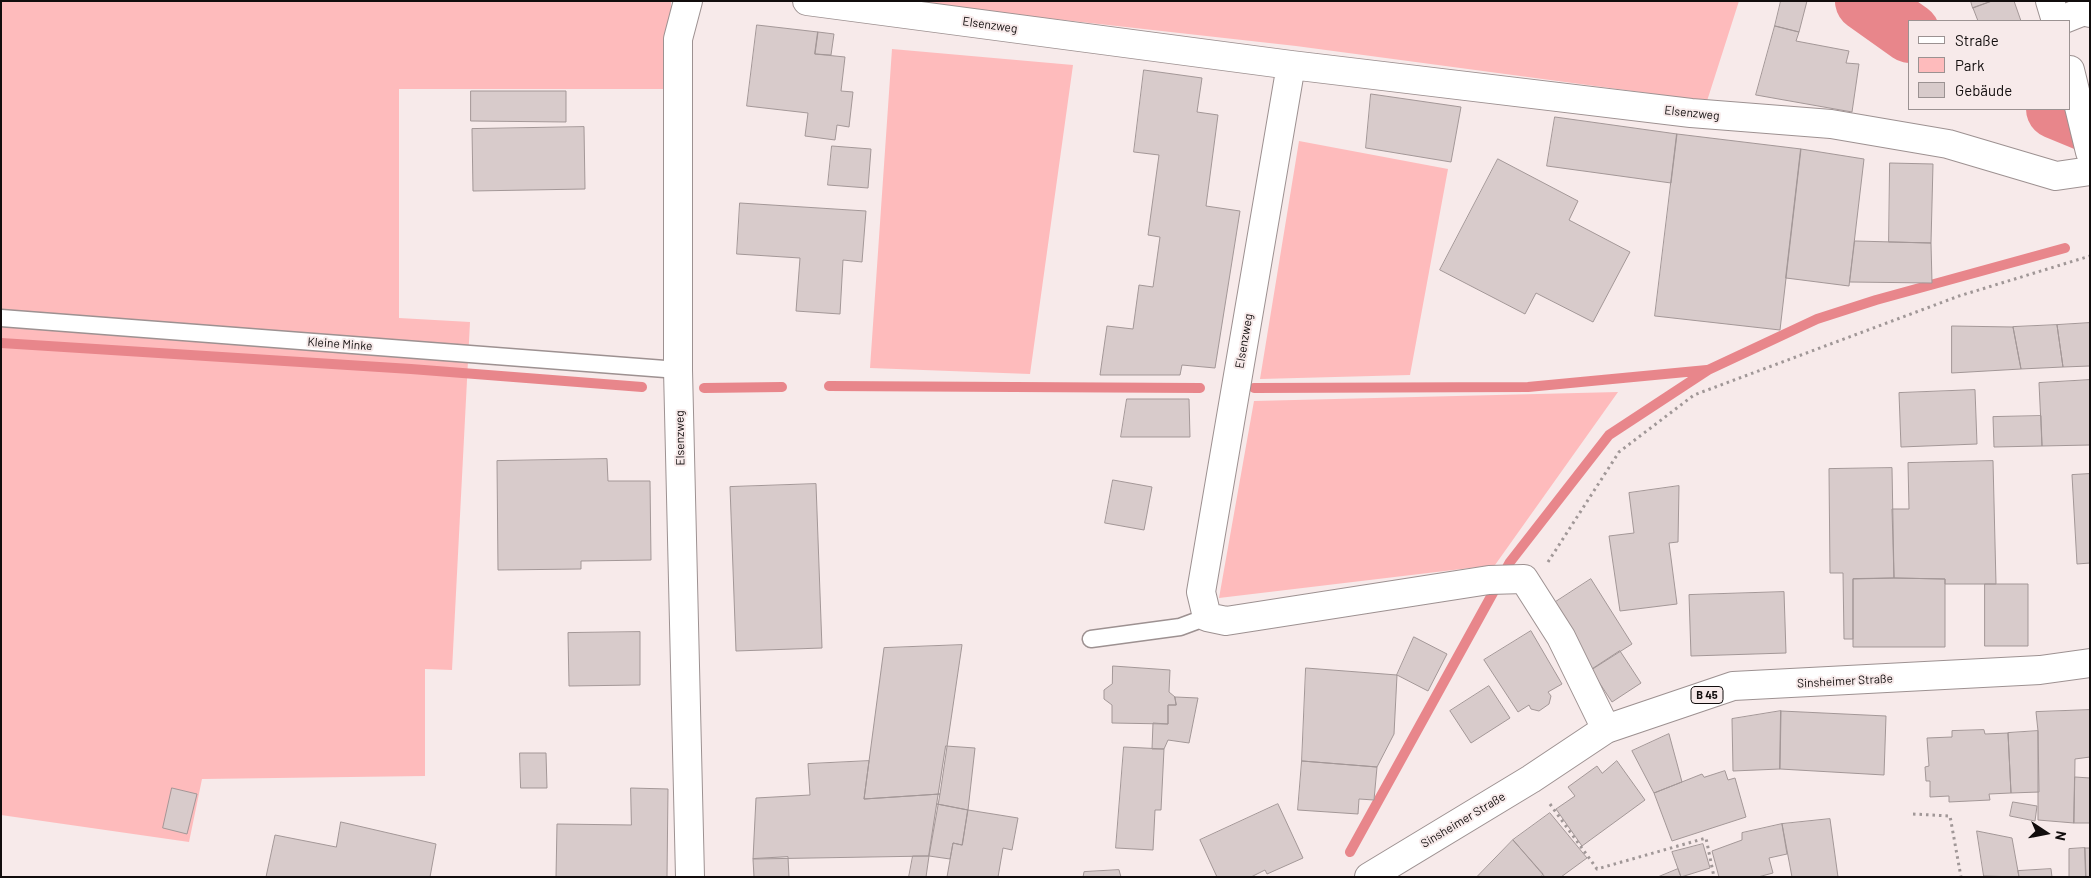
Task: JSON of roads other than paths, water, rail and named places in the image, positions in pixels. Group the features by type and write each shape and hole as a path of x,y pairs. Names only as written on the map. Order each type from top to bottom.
{"street":[{"name":"Elsenzweg","path":"688,1 678,38 678,370 690,877"},
{"name":"Elsenzweg","path":"807,1 1291,65 1691,113 1831,124 1948,144 2056,176 2090,171"},
{"path":"2050,1 2057,20"},
{"path":"2060,20 2084,11 2090,13"},
{"name":"Elsenzweg","path":"1207,617 1202,592 1291,65"},
{"path":"2071,74 2087,142"},
{"path":"1207,617 1226,621 1489,580 1528,583 1561,637 1606,729"},
{"name":"Sinsheimer Straße","path":"1369,877 1531,779 1606,729 1733,686 2040,670 2090,663"}],"lane":[{"name":"Kleine Minke","path":"1,318 678,370"},
{"path":"1091,639 1180,627 1207,617"}],"waterway":[{"path":"1865,1 1908,32"},
{"path":"2058,110 2090,123"},
{"path":"1350,852 1510,562 1609,435 1708,370 1817,319 1876,300 2065,248"},
{"path":"1,343 411,369 642,387"},
{"path":"1254,388 1528,387 1707,370"},
{"path":"829,386 1200,388"},
{"path":"704,388 782,387"}]}
